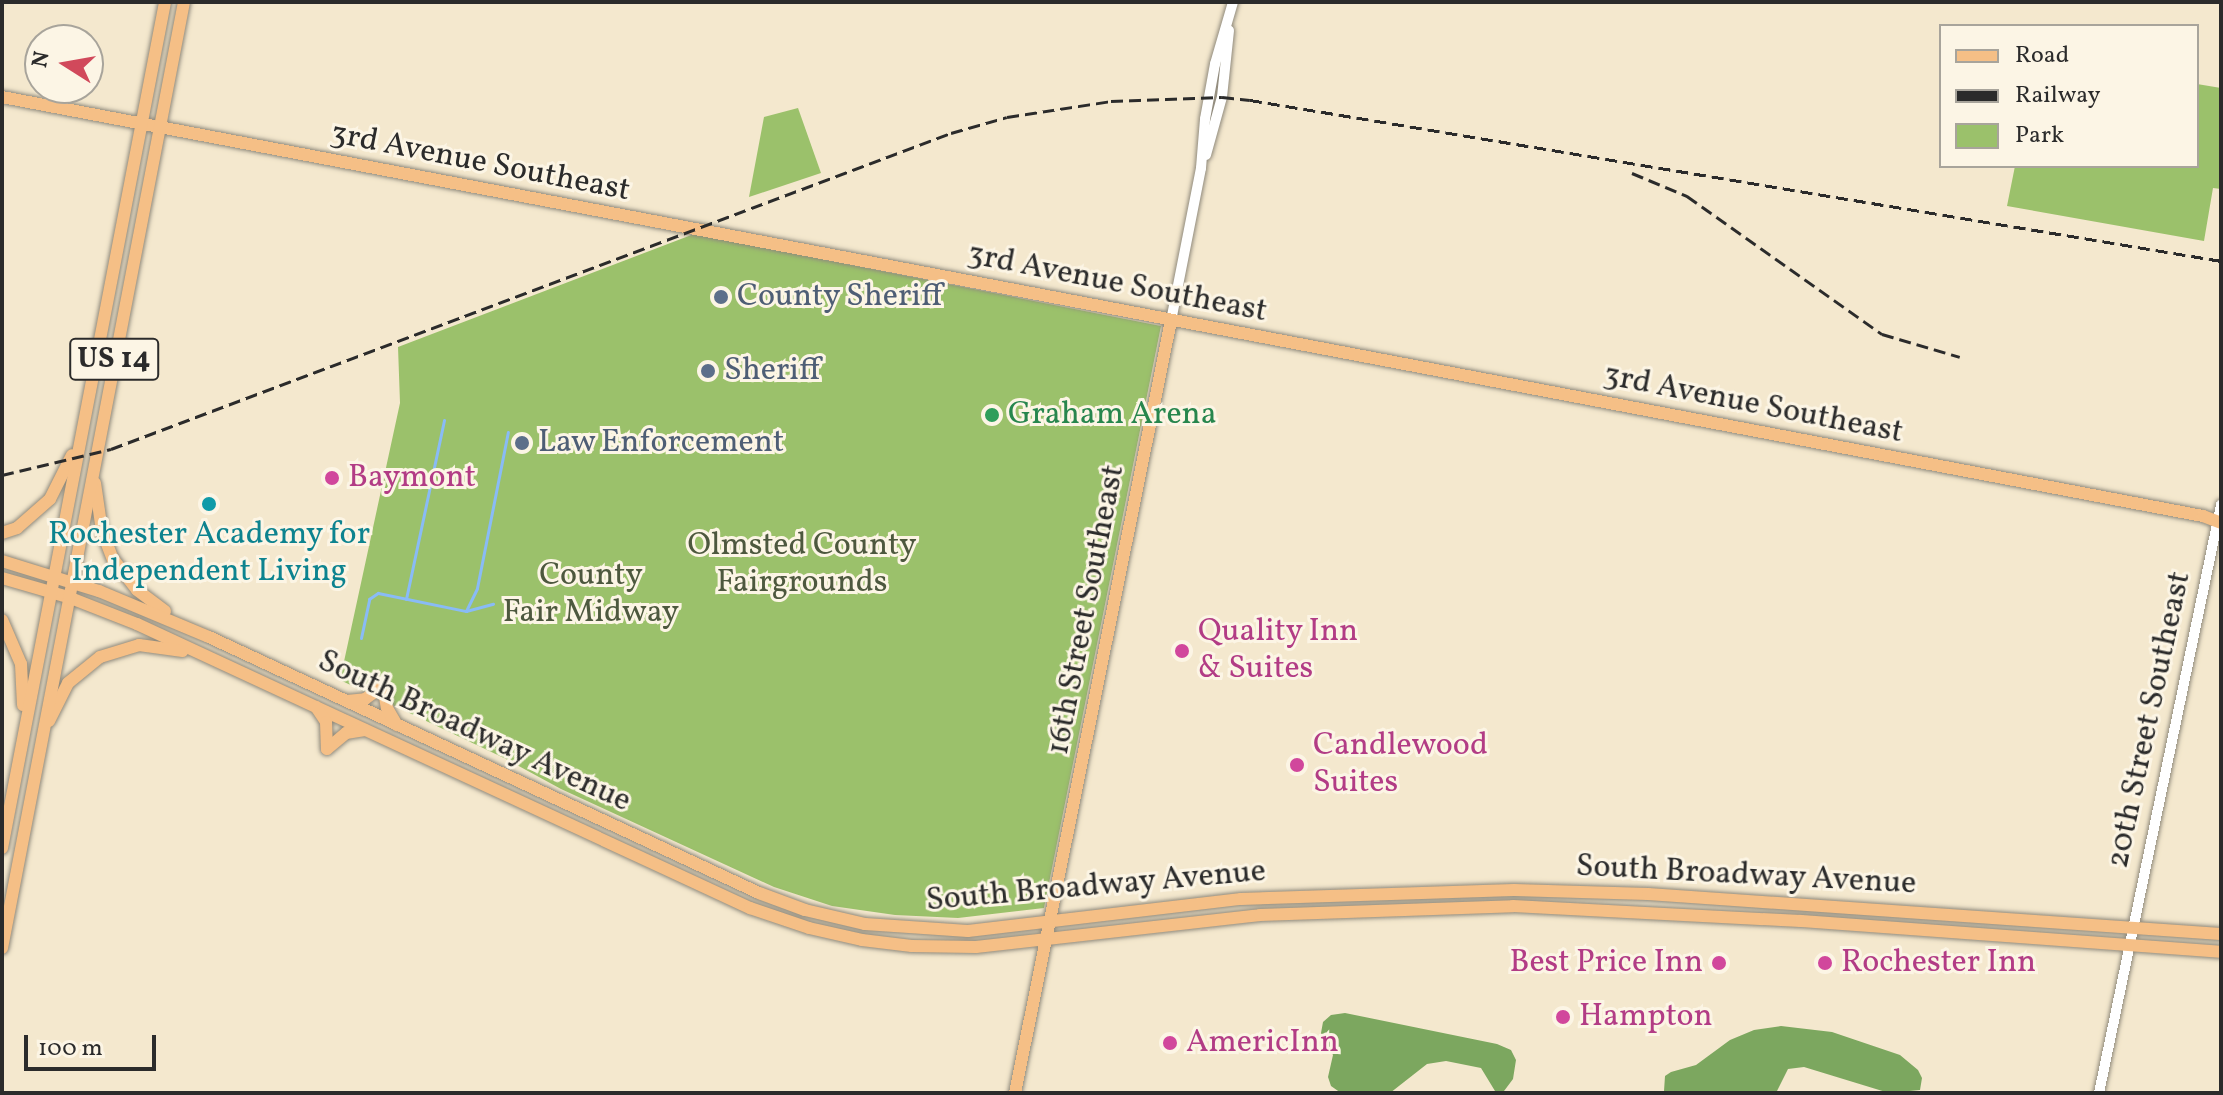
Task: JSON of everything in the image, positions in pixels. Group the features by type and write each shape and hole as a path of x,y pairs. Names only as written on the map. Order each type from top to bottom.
{"main road":[{"name":"US 14","path":"2,848 165,2"},
{"name":"US 14","path":"2,948 35,762 184,2"},
{"name":"3rd Avenue Southeast","path":"2,97 2220,522"},
{"name":"16th Street Southeast","path":"1015,1093 1171,321"},
{"path":"2,533 17,528 38,512 56,491 86,414"},
{"path":"95,457 99,520 121,571 148,600 209,637"},
{"name":"South Broadway Avenue","path":"2,561 71,581 209,637 730,880 805,910 865,924 968,931 1276,897 1514,890 1648,894 2221,934"},
{"name":"South Broadway Avenue","path":"2,578 68,597 208,657 732,900 800,926 862,940 912,946 976,947 1248,916 1513,906 1633,910 2221,952"},
{"path":"2,620 18,652 22,675 18,760"},
{"path":"35,762 59,697 68,683 91,662 117,649 147,645 208,657"},
{"path":"344,701 365,699 383,686 387,708 397,725"},
{"path":"313,705 326,722 327,749 346,733 367,730"}],"street":[{"name":"16th Street Southeast","path":"1171,321 1201,168 1213,77 1233,2"},
{"name":"20th Street Southeast","path":"2099,1093 2220,522 2221,505"}],"green space":[{"path":"2199,84 2221,88 2221,189 2213,188 2204,241 2007,206 2015,168 2199,168"},
{"path":"798,108 821,173 749,197 764,117"},
{"name":"Olmsted County Fairgrounds","path":"694,234 1161,326 1044,908 958,918 895,915 832,906 774,887 561,789 504,758 340,680 400,403 398,347"},
{"path":"1345,1013 1497,1044 1511,1050 1516,1060 1513,1079 1504,1091 1495,1091 1481,1068 1446,1061 1427,1064 1390,1093 1341,1093 1331,1086 1328,1077 1333,1055 1321,1033 1323,1022 1331,1015"},
{"path":"1781,1026 1832,1032 1900,1055 1918,1070 1922,1078 1920,1090 1889,1093 1804,1067 1788,1069 1776,1093 1664,1091 1665,1076 1671,1072 1696,1065 1730,1040 1754,1030"}],"waterway":[{"path":"406,599 444,420"},
{"path":"466,611 477,588 508,432"},
{"path":"361,638 369,599 378,593 466,611 493,604"}],"railway":[{"path":"2,475 111,449 951,133 1007,117 1111,101 1222,97 1250,100 2221,261"},
{"path":"1632,173 1687,196 1882,334 1960,357"}],"place":[{"name":"County Sheriff","path":"721,297"},
{"name":"Sheriff","path":"708,371"},
{"name":"Graham Arena","path":"992,415"},
{"name":"Law Enforcement","path":"522,443"},
{"name":"Baymont","path":"332,478"},
{"name":"Rochester Academy for Independent Living","path":"209,504"},
{"name":"Quality Inn & Suites","path":"1182,651"},
{"name":"Candlewood Suites","path":"1297,765"},
{"name":"Best Price Inn","path":"1719,963"},
{"name":"Rochester Inn","path":"1825,963"},
{"name":"Hampton","path":"1563,1017"},
{"name":"AmericInn","path":"1170,1043"}],"park label":[{"name":"County Fair Midway","path":"591,596"}]}
